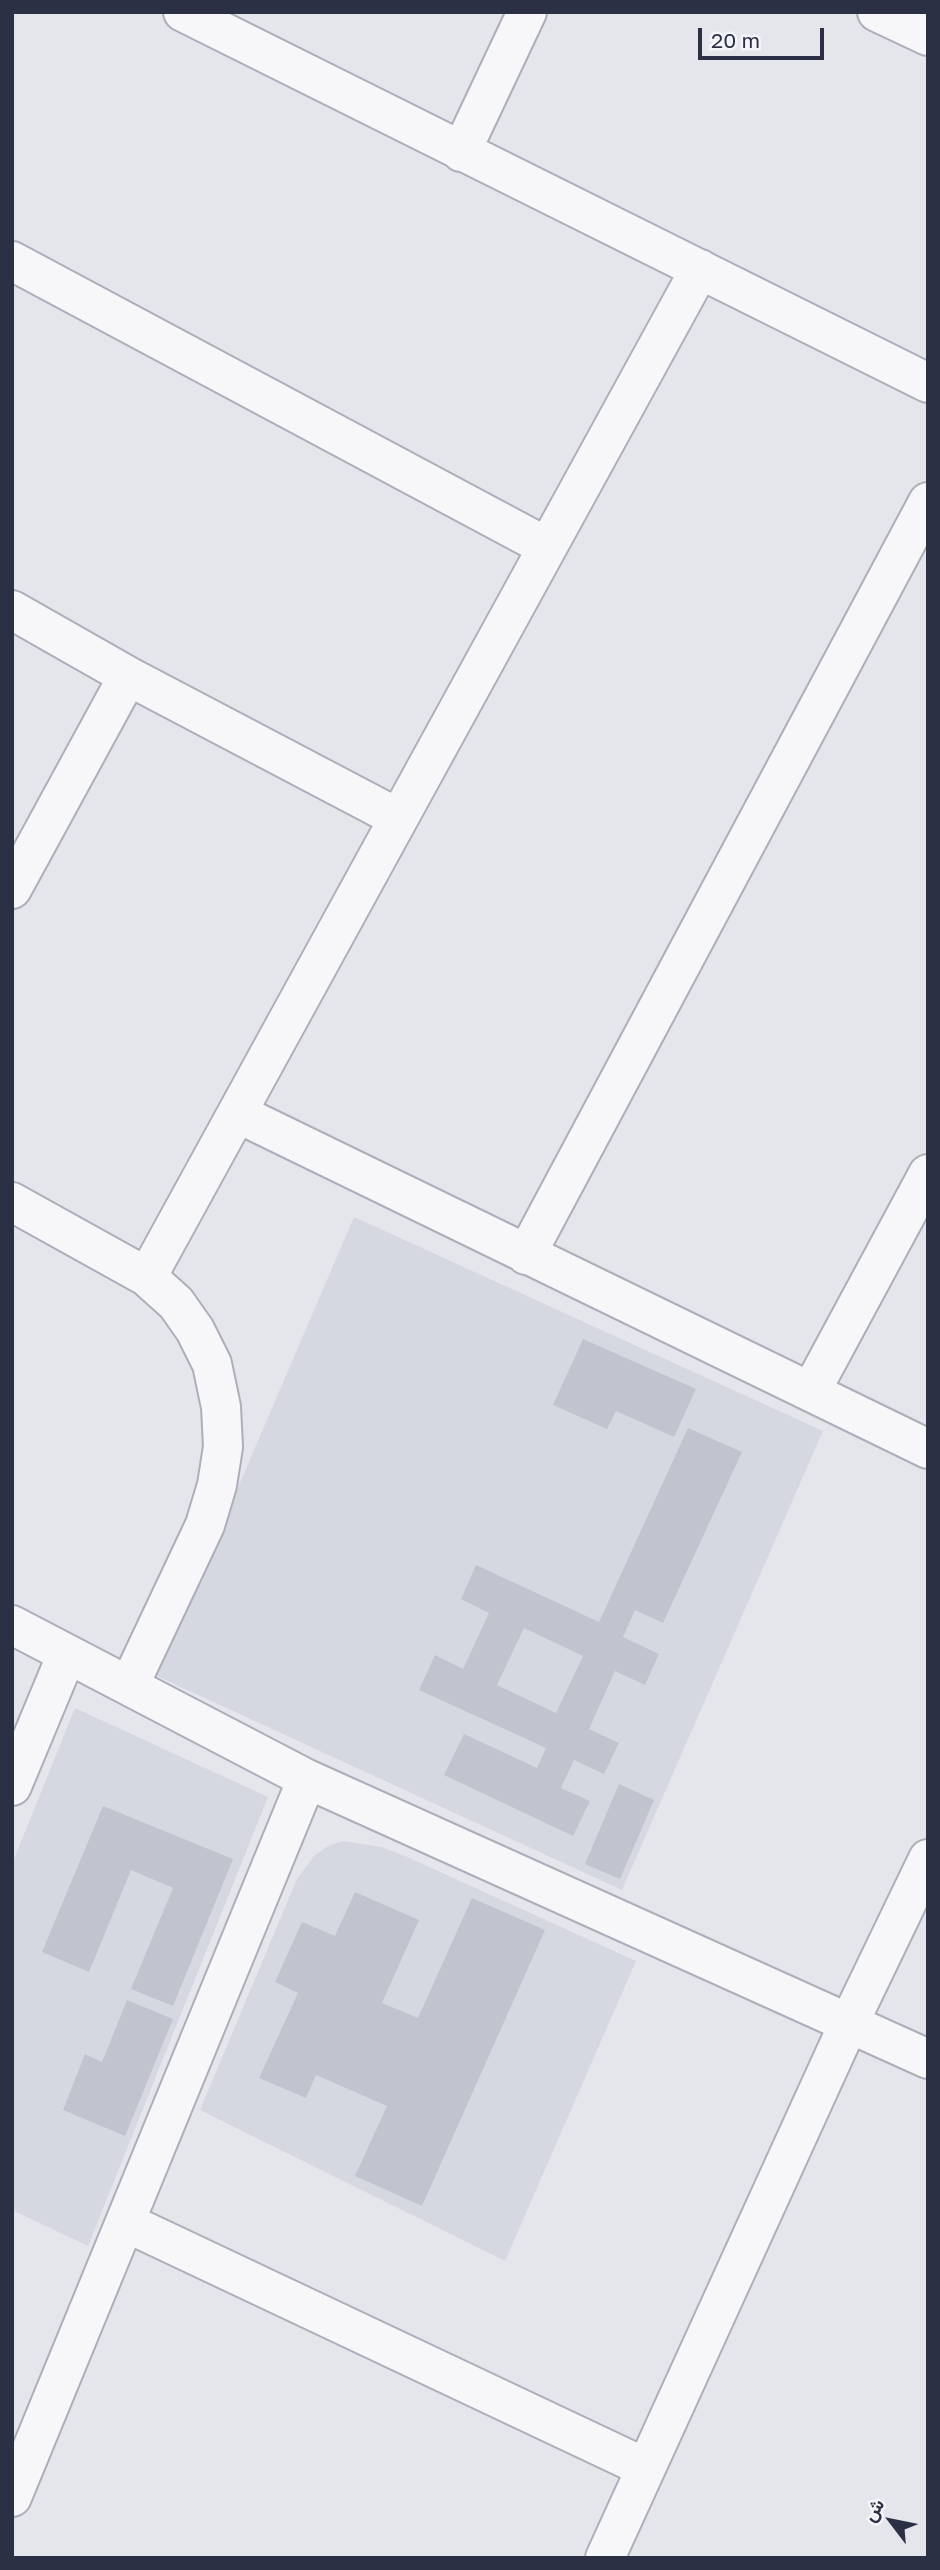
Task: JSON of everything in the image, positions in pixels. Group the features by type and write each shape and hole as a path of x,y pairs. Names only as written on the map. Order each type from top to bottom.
{"street":[{"path":"184,12 928,383"},
{"path":"461,152 527,12"},
{"path":"877,12 928,36"},
{"path":"12,261 547,547"},
{"path":"147,1277 700,269"},
{"path":"526,1255 928,502"},
{"path":"12,610 128,676 398,818"},
{"path":"12,889 128,676"},
{"path":"237,1113 928,1449"},
{"path":"811,1391 928,1174"},
{"path":"12,1202 147,1277 176,1303 195,1329 212,1364 221,1407 223,1447 217,1485 205,1525 129,1686"},
{"path":"12,1625 307,1779 928,2059"},
{"path":"12,1786 67,1654"},
{"path":"12,2497 307,1779"},
{"path":"605,2558 849,2023 928,1859"},
{"path":"125,2222 646,2468"}],"shaded area":[{"path":"354,1217 823,1431 622,1890 157,1676"},
{"path":"75,1708 268,1797 88,2246 12,2210 12,1864"},
{"path":"343,1841 381,1847 403,1855 636,1961 505,2261 200,2110 297,1879 314,1856 328,1846"}],"building":[{"path":"583,1339 696,1389 674,1437 616,1411 607,1429 553,1405"},
{"path":"688,1428 742,1452 663,1623 635,1610 623,1637 659,1654 645,1685 615,1671 589,1729 619,1743 604,1774 574,1760 561,1788 590,1801 573,1836 444,1775 464,1734 537,1768 546,1748 419,1690 435,1655 463,1669 489,1613 461,1599 476,1565 599,1622","holes":["524,1628 583,1656 556,1713 497,1685"]},
{"path":"619,1784 654,1800 620,1879 585,1864"},
{"path":"103,1806 233,1859 173,2006 131,1989 173,1888 131,1870 89,1972 42,1952"},
{"path":"355,1892 419,1920 382,2003 418,2018 472,1898 545,1930 422,2206 355,2176 387,2106 316,2075 306,2098 259,2078 298,1993 275,1982 302,1922 335,1936"},
{"path":"127,2000 173,2019 125,2136 63,2110 85,2054 102,2062"}]}
